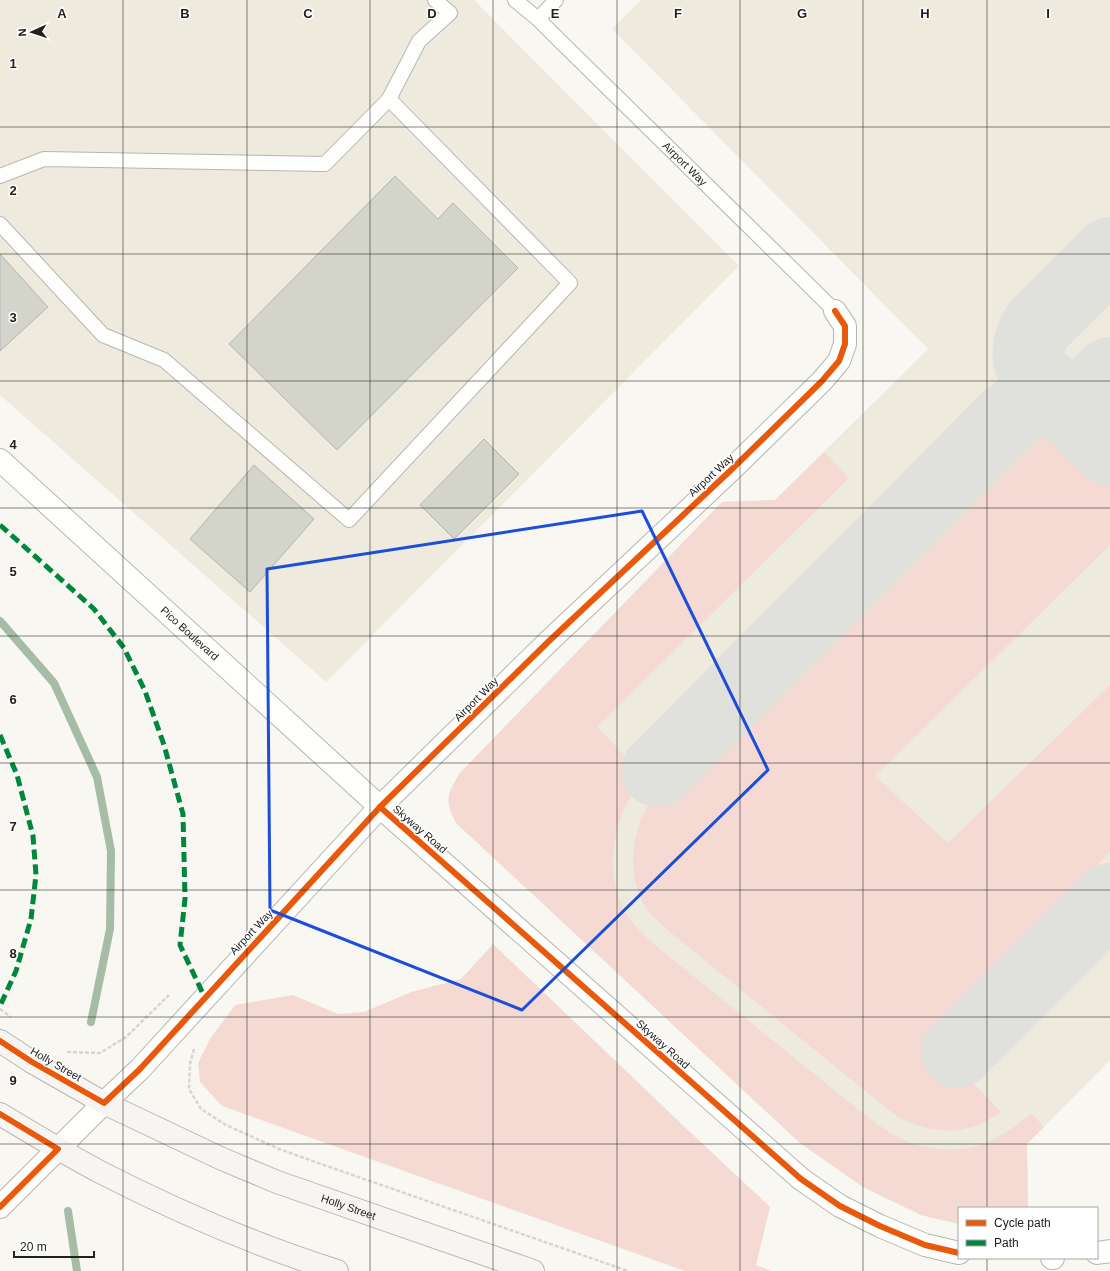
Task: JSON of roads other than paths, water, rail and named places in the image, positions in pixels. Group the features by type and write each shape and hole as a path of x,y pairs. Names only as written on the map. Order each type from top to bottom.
{"main road":[{"name":"Holly Street","path":"0,1041 32,1062 104,1103 220,1158 277,1182 533,1271"},
{"path":"0,1114 58,1149 99,1171 192,1216 253,1242 337,1271"}],"street":[{"name":"Airport Way","path":"0,1207 140,1069 380,807 548,642 731,470 822,381 839,361 845,344 844,326 835,311"},
{"name":"Pico Boulevard","path":"0,460 380,807"},
{"name":"Skyway Road","path":"380,807 801,1179 840,1206 880,1226 925,1245 958,1253"},
{"path":"1098,1253 1110,1251"}],"lane":[{"path":"0,176 44,159 325,164 389,99 419,41 450,13 435,0"},
{"name":"Airport Way","path":"515,0 538,19 835,311"},
{"path":"538,19 556,0"},
{"path":"0,224 102,335 164,360 349,520 570,283 389,99"}],"waterway":[{"path":"0,621 54,683 97,777 111,851 110,929 91,1022"},
{"path":"68,1211 77,1271"}]}
